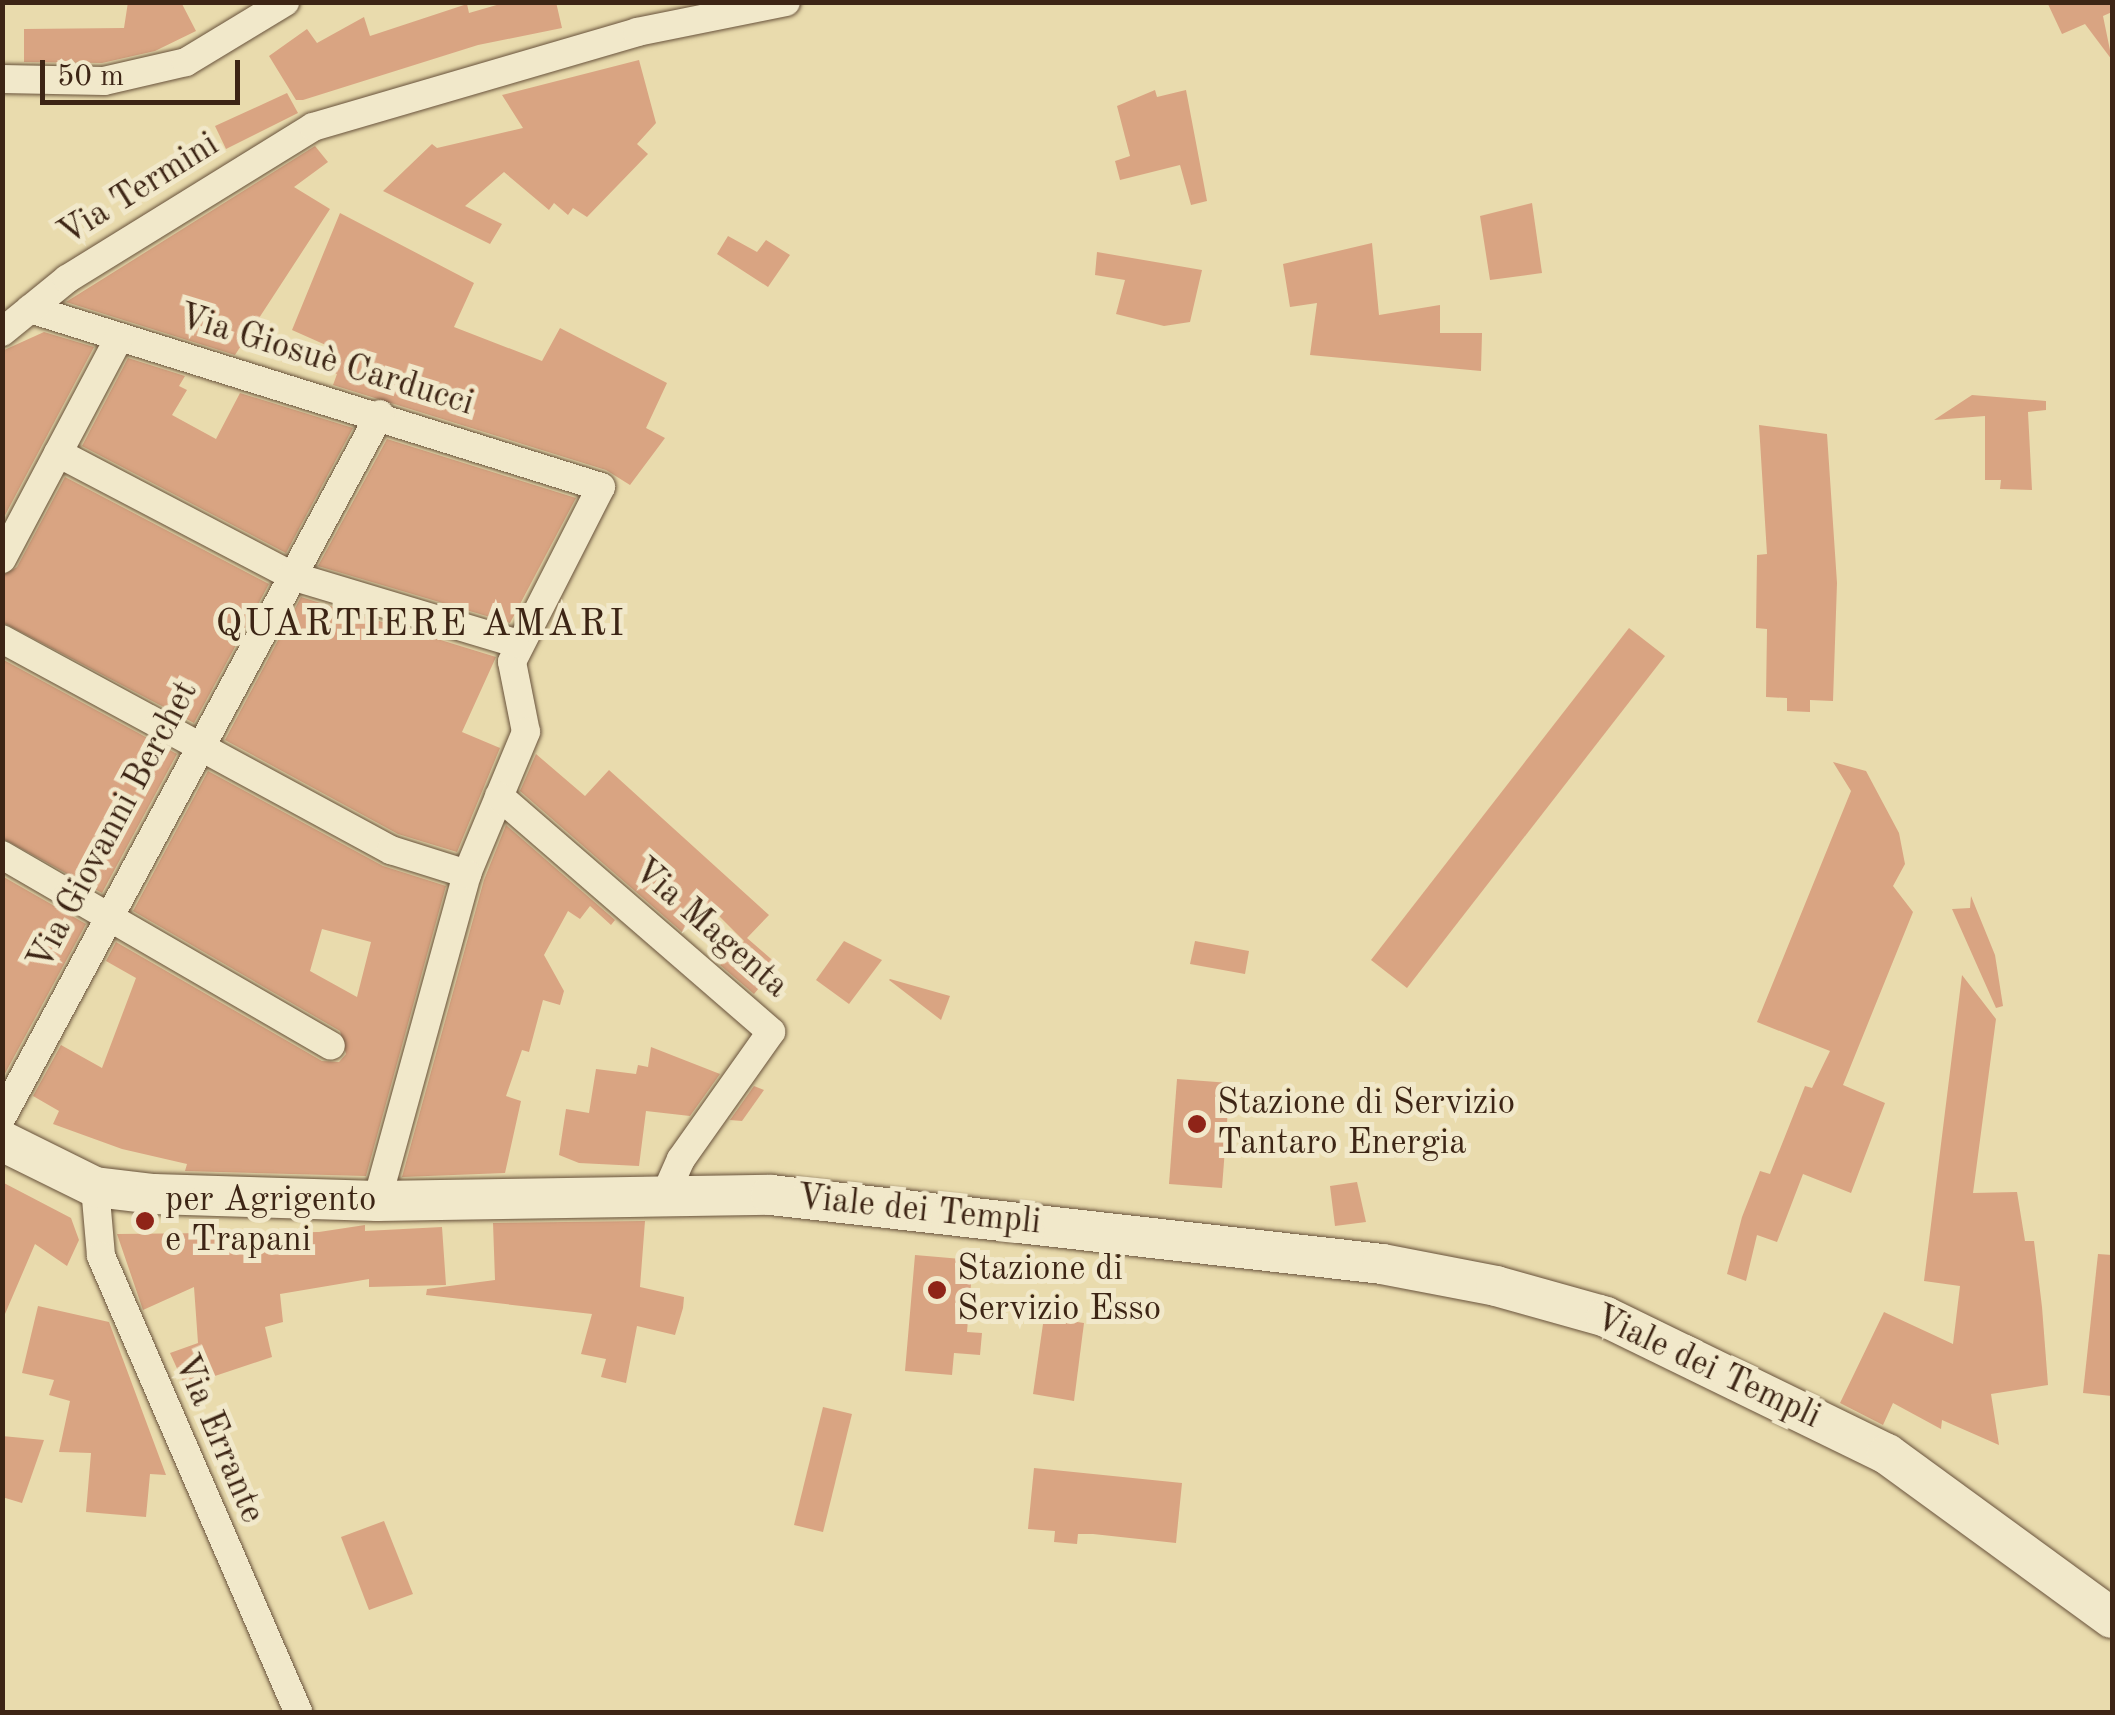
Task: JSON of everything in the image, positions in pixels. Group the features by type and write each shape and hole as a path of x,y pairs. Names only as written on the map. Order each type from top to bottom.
{"main road":[{"name":"Viale dei Templi","path":"2,1140 96,1187 377,1201 666,1192 771,1195 1382,1264 1606,1317 1887,1454 2112,1618"}],"street":[{"path":"2,79 138,76 186,62 285,2"},
{"name":"Via Termini","path":"2,332 68,279 313,128 636,32 786,2"},
{"name":"Via Giosuè Carducci","path":"30,309 380,414 601,487 518,644"},
{"path":"2,559 119,338"},
{"name":"Via Giovanni Berchet","path":"2,1117 106,916 380,414"},
{"path":"58,453 292,576 518,644 512,662 526,732 467,874 377,1201"},
{"path":"2,639 390,850 467,874"},
{"name":"Via Magenta","path":"499,796 771,1032 681,1159 666,1192"},
{"path":"2,856 331,1046"},
{"name":"Via Errante","path":"96,1187 101,1256 298,1712"}],"building":[{"path":"128,2 181,2 196,31 155,51 102,63 24,62 24,29 124,28"},
{"path":"507,2 556,2 562,28 478,45 303,100 296,100 269,56 307,29 317,43 364,17 370,36 467,4 469,13"},
{"path":"2047,2 2112,2 2112,12 2103,16 2112,60 2085,24 2062,34"},
{"path":"639,60 656,123 637,144 648,154 587,217 573,208 568,215 554,203 549,210 504,172 465,206 502,224 490,244 383,191 432,144 437,148 523,128 502,95"},
{"path":"1155,90 1157,97 1186,90 1207,201 1191,205 1180,165 1120,180 1115,161 1130,156 1117,106"},
{"path":"287,93 298,113 226,149 215,126"},
{"path":"315,146 328,162 294,187 330,209 235,355 66,302"},
{"path":"1532,203 1542,273 1490,280 1480,216"},
{"path":"340,213 474,283 454,327 542,361 560,328 667,383 646,428 665,438 630,485 606,470 333,385 337,374 319,366 328,346 292,330"},
{"path":"728,236 757,252 766,240 790,255 768,287 717,254"},
{"path":"1372,243 1379,315 1440,305 1440,333 1482,333 1481,371 1310,355 1317,303 1290,307 1283,264"},
{"path":"1097,252 1202,270 1190,322 1164,326 1116,314 1125,280 1095,275"},
{"path":"44,332 94,347 2,521 2,351"},
{"path":"128,358 185,376 179,386 187,390 172,415 216,439 240,393 353,428 286,553 82,446"},
{"path":"1972,395 2046,401 2046,410 2028,412 2032,490 2000,489 2001,480 1985,480 1985,416 1934,420"},
{"path":"1759,425 1827,434 1837,583 1833,701 1810,700 1810,712 1787,711 1787,698 1766,697 1767,629 1756,628 1757,555 1767,554"},
{"path":"387,439 576,498 510,623 318,566"},
{"path":"65,477 269,584 194,723 2,622 2,576 17,567"},
{"path":"301,597 496,657 462,732 500,748 457,852 398,834 225,740"},
{"path":"1629,628 1665,656 1407,988 1371,960"},
{"path":"2,659 177,754 102,893 2,838"},
{"path":"536,754 585,796 609,770 769,915 747,938 778,965 754,994 720,965 744,941 708,905 682,932 520,791"},
{"path":"1833,762 1866,771 1899,833 1905,864 1893,886 1913,912 1843,1085 1885,1103 1851,1193 1803,1174 1777,1242 1757,1235 1746,1281 1727,1274 1742,1217 1760,1171 1770,1174 1805,1086 1812,1088 1830,1051 1757,1022 1851,791"},
{"path":"208,771 383,866 446,886 366,1176 185,1171 187,1164 122,1149 53,1124 59,1111 33,1096 61,1045 102,1068 136,978 106,961 116,942 322,1061 339,1062 346,1054 340,1031 133,911","holes":["322,929 371,942 357,997 310,971"]},
{"path":"506,825 615,920 611,925 590,906 580,919 568,911 544,955 564,991 560,1005 543,1000 529,1052 522,1050 506,1096 521,1101 505,1173 402,1177 484,880"},
{"path":"2,876 86,924 2,1079"},
{"path":"1971,896 1995,955 2003,1006 1996,1008 1952,909 1970,908"},
{"path":"844,941 882,960 849,1004 816,980"},
{"path":"1195,941 1249,951 1245,974 1190,964"},
{"path":"1962,975 1996,1019 1973,1193 2017,1192 2025,1241 2034,1241 2042,1307 2048,1385 1991,1394 1999,1445 1942,1420 1941,1429 1893,1403 1883,1425 1840,1403 1884,1312 1953,1344 1960,1286 1924,1281"},
{"path":"889,980 950,996 941,1020"},
{"path":"651,1047 720,1074 690,1116 646,1111 639,1166 579,1163 559,1155 566,1109 589,1113 596,1069 636,1074 638,1065 648,1067"},
{"path":"1177,1079 1230,1083 1222,1188 1169,1184"},
{"path":"754,1086 764,1090 742,1121 730,1120"},
{"path":"2,1182 71,1218 79,1240 67,1266 35,1244 2,1321"},
{"path":"1357,1182 1366,1222 1335,1226 1330,1186"},
{"path":"645,1221 640,1287 684,1297 683,1308 675,1335 637,1326 626,1383 601,1377 606,1359 581,1354 592,1314 426,1295 427,1289 495,1280 493,1223"},
{"path":"365,1225 365,1231 442,1227 446,1285 369,1287 369,1279 280,1294 283,1322 265,1327 272,1357 185,1386 170,1353 198,1343 194,1287 143,1310 117,1234 319,1232"},
{"path":"2098,1254 2112,1255 2112,1396 2083,1393"},
{"path":"915,1255 973,1260 967,1332 982,1333 980,1355 954,1353 952,1375 905,1371"},
{"path":"38,1306 109,1322 166,1475 150,1474 146,1517 86,1512 91,1453 59,1452 70,1401 49,1395 54,1380 22,1373"},
{"path":"1044,1317 1084,1323 1074,1401 1033,1394"},
{"path":"823,1407 852,1414 823,1532 794,1525"},
{"path":"2,1436 44,1440 22,1503 2,1497"},
{"path":"1034,1468 1182,1483 1176,1543 1093,1534 1078,1534 1077,1544 1054,1542 1055,1531 1028,1529"},
{"path":"384,1521 413,1594 369,1610 341,1537"}],"place":[{"name":"Stazione di Servizio Tantaro Energia","path":"1197,1124"},
{"name":"per Agrigento e Trapani","path":"145,1221"},
{"name":"Stazione di Servizio Esso","path":"937,1290"}],"district":[{"name":"QUARTIERE AMARI","path":"421,626"}]}
